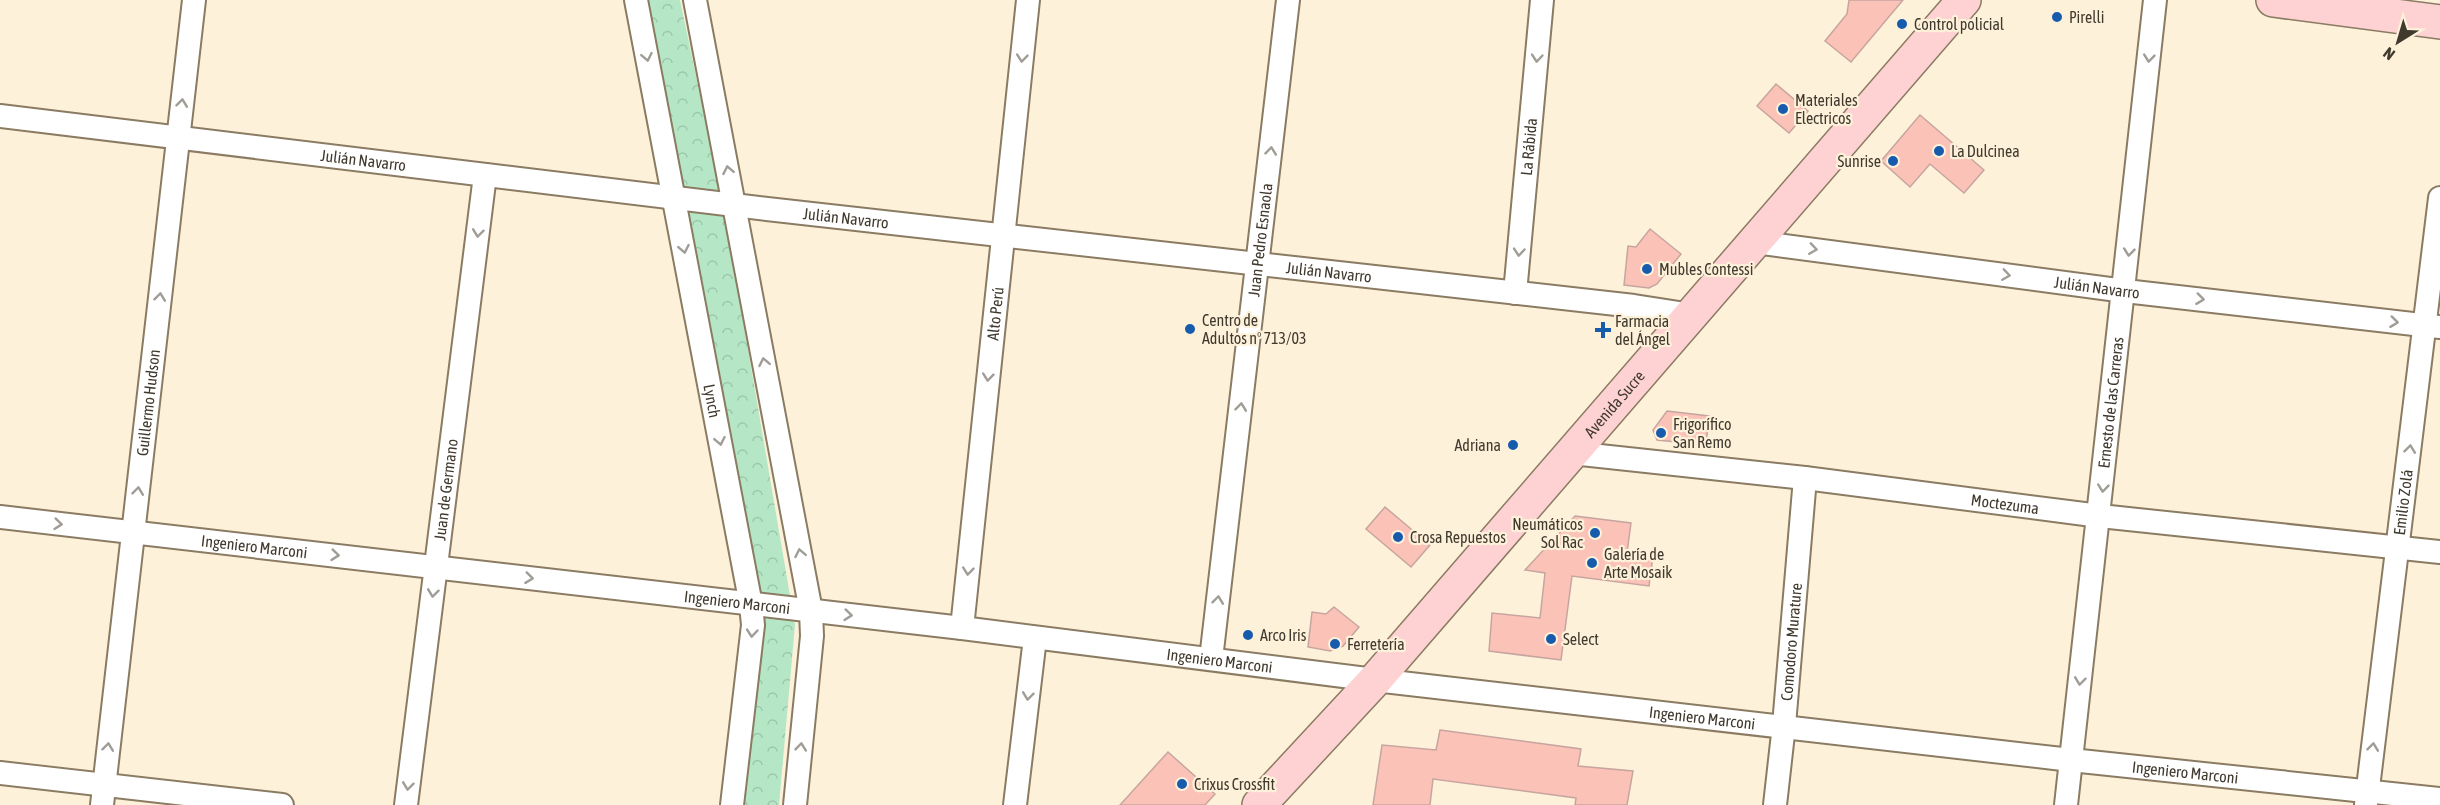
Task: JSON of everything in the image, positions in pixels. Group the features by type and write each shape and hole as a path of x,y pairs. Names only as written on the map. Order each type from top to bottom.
{"main road":[{"name":"Avenida Sucre","path":"1259,805 1375,680 1964,0"},
{"path":"2273,0 2440,22"}],"street":[{"name":"Guillermo Hudson","path":"103,795 194,0"},
{"name":"Lynch","path":"636,0 751,605 753,625 732,805"},
{"path":"695,0 810,611 812,636 795,805"},
{"name":"Alto Perú","path":"962,628 1028,0"},
{"name":"Juan Pedro Esnaola","path":"1211,658 1288,0"},
{"name":"La Rábida","path":"1515,293 1542,0"},
{"name":"Ernesto de las Carreras","path":"2066,805 2125,291 2155,0"},
{"name":"Julián Navarro","path":"0,116 674,198 1634,306 1692,315"},
{"name":"Juan de Germano","path":"406,805 485,175"},
{"name":"Emilio Zolá","path":"2366,798 2398,548 2433,326 2440,198"},
{"name":"Julián Navarro","path":"1755,242 2125,291 2433,326"},
{"name":"Moctezuma","path":"1572,453 1805,478 2100,516 2440,552"},
{"name":"Comodoro Murature","path":"1775,805 1805,478"},
{"name":"Ingeniero Marconi","path":"0,517 962,628 1375,680 1784,725 2366,798 2440,799"},
{"path":"1015,805 1035,638"},
{"path":"0,773 103,795 282,805"}],"green space":[{"path":"643,0 680,0 724,208 795,625 779,805 745,805 759,619"}],"building":[{"path":"1849,0 1903,0 1851,62 1825,41 1847,14"},
{"name":"Materiales Electricos","path":"1776,84 1808,111 1789,133 1757,106"},
{"name":"La Dulcinea","path":"1920,115 1984,170 1964,193 1930,164 1910,187 1881,161"},
{"name":"Mubles Contessi","path":"1650,229 1681,254 1657,284 1649,288 1624,285 1628,246 1636,247"},
{"path":"1667,411 1709,416 1706,445 1657,440 1653,430"},
{"name":"Crosa Repuestos","path":"1385,507 1430,545 1411,567 1366,529"},
{"path":"1575,516 1631,523 1627,553 1653,556 1649,586 1572,576 1561,660 1489,651 1492,613 1540,618 1545,573 1525,570"},
{"path":"1334,607 1359,627 1343,646 1330,651 1308,647 1312,612 1326,614"},
{"path":"1440,730 1581,749 1578,766 1633,771 1627,805 1575,805 1576,798 1433,779 1430,805 1373,805 1382,745 1436,750"},
{"name":"Crixus Crossfit","path":"1168,752 1215,794 1205,805 1120,805"}],"place":[{"name":"Pirelli","path":"2057,17"},
{"name":"Control policial","path":"1902,24"},
{"name":"Materiales Electricos","path":"1783,109"},
{"name":"La Dulcinea","path":"1939,151"},
{"name":"Sunrise","path":"1893,161"},
{"name":"Mubles Contessi","path":"1647,269"},
{"name":"Centro de Adultos nº 713/03","path":"1190,329"},
{"name":"Farmacia del Ángel","path":"1603,330"},
{"name":"Frigorífico San Remo","path":"1661,433"},
{"name":"Adriana","path":"1513,445"},
{"name":"Neumáticos Sol Rac","path":"1595,533"},
{"name":"Crosa Repuestos","path":"1398,537"},
{"name":"Galería de Arte Mosaik","path":"1592,563"},
{"name":"Arco Iris","path":"1248,635"},
{"name":"Select","path":"1551,639"},
{"name":"Ferretería","path":"1335,644"},
{"name":"Crixus Crossfit","path":"1182,784"}]}
